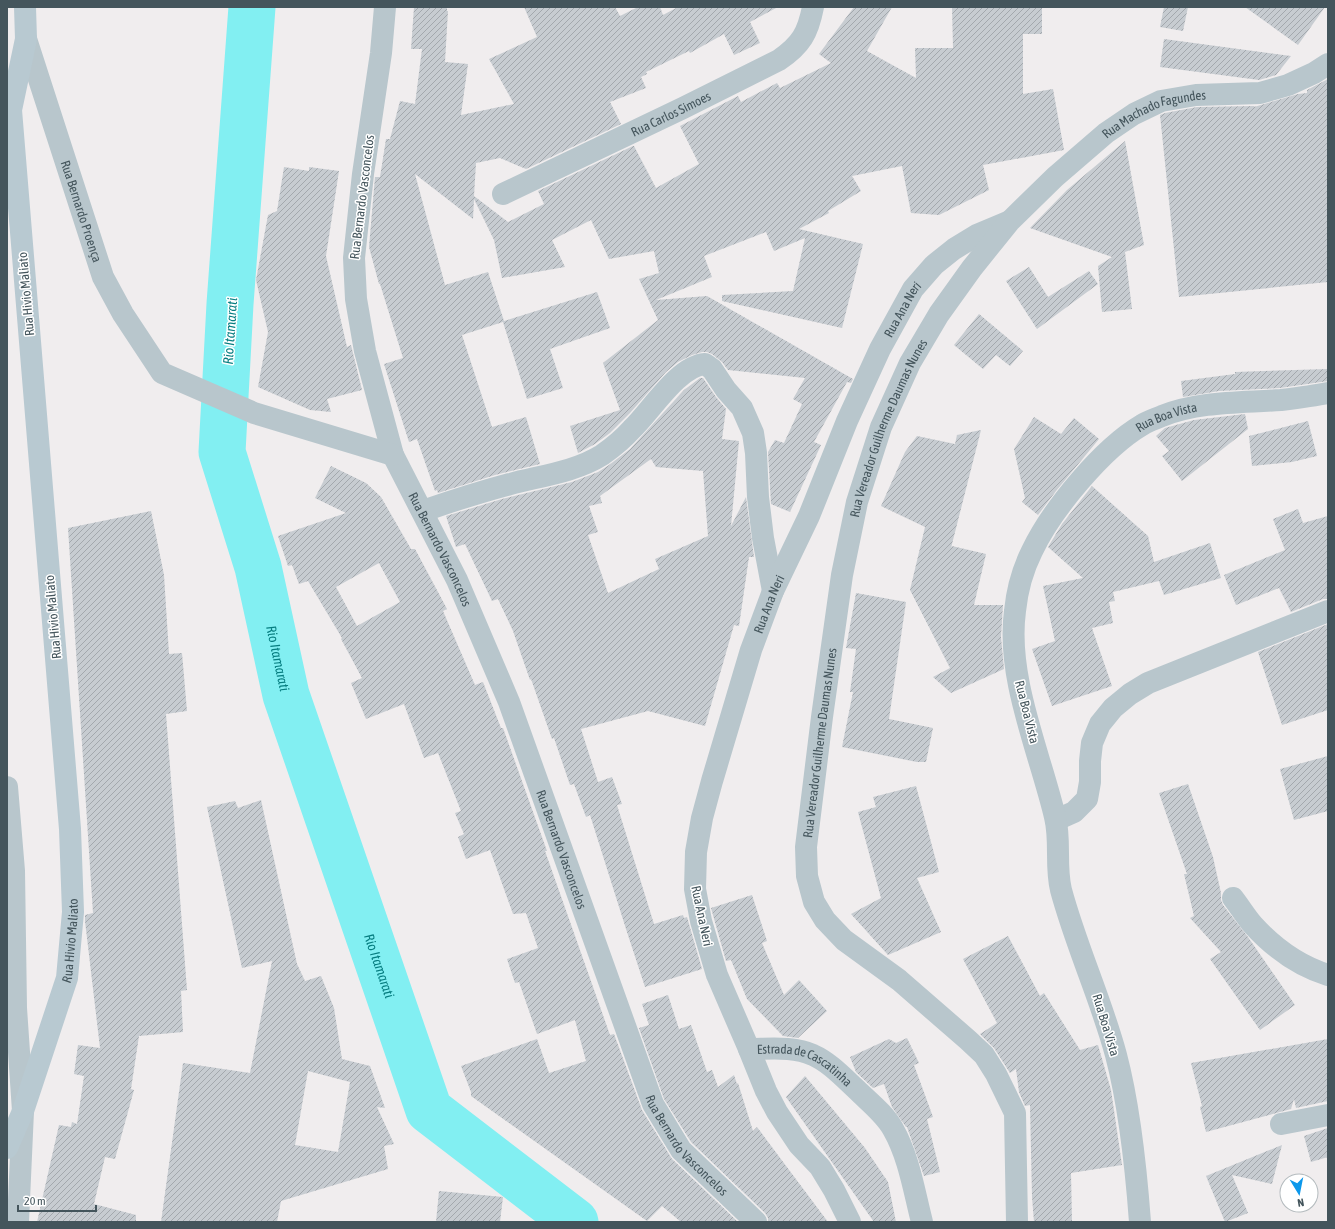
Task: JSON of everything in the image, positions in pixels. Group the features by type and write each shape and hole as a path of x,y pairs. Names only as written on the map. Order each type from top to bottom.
{"street":[{"name":"Rua Hivio Maliato","path":"18,1222 23,1111 67,978 73,912 70,829 11,110 26,39 25,7"},
{"name":"Rua Bernardo Vasconcelos","path":"385,7 381,53 363,174 354,258 356,300 365,351 393,455 457,580 509,702 653,1104 681,1150 756,1222"},
{"name":"Rua Carlos Simoes","path":"503,194 684,108 779,60 792,51 804,36 810,22 813,7"},
{"name":"Rua Bernardo Proença","path":"26,39 103,277 123,314 162,373 254,413 393,455"},
{"name":"Rua Machado Fagundes","path":"1009,222 1055,177 1106,133 1134,114 1161,101 1196,95 1260,94 1288,85 1314,73 1328,64"},
{"name":"Rua Ana Neri","path":"749,1049 717,975 701,921 694,889 696,852 704,810 751,650 773,591 809,516 847,421 877,355 913,289 934,265 954,249 977,235 1009,222"},
{"name":"Rua Vereador Guilherme Daumas Nunes","path":"1009,222 972,268 939,314 910,363 881,427 859,495 842,575 806,847 807,876 810,889 814,902 826,920 844,940 899,980 973,1045 984,1055 996,1074 1015,1113 1017,1222"},
{"path":"423,511 477,492 577,467 602,455 632,430 682,374 699,364 705,364 712,369 726,390 742,408 753,433 756,453 761,524 773,591"},
{"name":"Rua Boa Vista","path":"1140,1222 1136,1169 1126,1101 1117,1058 1106,1018 1067,911 1060,886 1056,820 1022,697 1013,650 1014,612 1022,578 1032,550 1049,522 1070,492 1094,465 1119,442 1143,424 1175,411 1204,405 1284,400 1328,393"},
{"path":"1056,820 1074,812 1086,799 1090,782 1090,761 1094,737 1100,724 1113,708 1130,694 1148,683 1328,611"},
{"path":"7,787 14,872 16,1008 23,1111 8,1145"},
{"path":"1233,898 1253,925 1280,951 1312,970 1328,975"},
{"name":"Estrada de Cascatinha","path":"850,1222 834,1190 820,1167 799,1145 777,1112 766,1091 749,1049 784,1049 813,1054 841,1075 879,1112 893,1128 909,1166 922,1222"},
{"path":"1281,1124 1328,1115"}],"building":[{"path":"414,7 447,7 445,62 468,64 461,115 514,104 489,59 537,37 524,7 615,7 620,16 638,7 660,7 663,15 678,7 778,7 750,22 760,43 734,55 724,34 690,53 689,51 646,72 647,74 641,77 646,88 610,102 621,124 526,169 500,158 476,163 474,196 508,222 544,204 538,191 633,146 656,188 699,164 680,126 738,96 741,102 777,83 780,88 831,63 819,54 854,7 892,7 867,51 916,78 915,48 953,48 952,7 1042,7 1042,34 1023,34 1023,94 1053,89 1064,150 983,165 989,190 939,215 911,213 902,166 852,176 861,191 828,211 829,213 799,229 863,244 842,328 722,301 722,295 793,291 805,238 774,251 766,232 704,256 712,277 656,300 707,296 853,379 851,383 847,382 814,442 821,445 790,512 771,504 768,452 775,440 784,443 802,404 793,399 805,378 728,370 722,362 712,354 702,352 692,355 678,362 666,372 630,413 610,433 595,444 578,453 570,426 620,410 603,363 658,320 639,279 659,273 654,251 609,259 591,220 552,240 565,267 502,278 494,240 474,199 473,219 415,174 445,285 488,272 504,321 597,292 610,328 550,349 563,388 527,399 503,322 462,335 492,427 526,417 540,464 495,475 438,493 437,490 435,491 417,439 409,442 384,364 403,358 379,284 369,247 375,177 380,177 386,139 390,139 400,101 415,104 422,49 411,49"},
{"path":"1164,7 1188,7 1183,31 1160,27"},
{"path":"1245,7 1325,7 1298,45"},
{"path":"1164,39 1291,56 1276,75 1259,80 1160,67"},
{"path":"1328,79 1328,282 1179,297 1160,115 1197,107 1255,106 1254,107 1298,94 1307,93 1307,90"},
{"path":"1125,141 1144,245 1125,252 1132,309 1102,312 1098,266 1112,257 1030,228 1067,190"},
{"path":"284,167 309,171 309,167 339,171 326,256 347,347 351,345 362,390 327,399 331,412 310,410 258,387 268,332 256,280 268,215 277,211"},
{"path":"1029,267 1048,297 1089,271 1098,284 1037,329 1006,281"},
{"path":"979,314 1023,351 1010,366 996,355 983,369 954,345"},
{"path":"1328,369 1328,381 1280,388 1219,391 1183,397 1181,381 1235,374 1235,372"},
{"path":"700,378 703,378 726,409 722,439 739,441 731,526 746,497 754,557 749,557 739,626 734,625 705,726 648,711 581,729 598,782 612,777 622,804 617,805 654,924 683,915 684,918 687,917 702,969 645,987 590,815 586,817 574,784 570,785 554,738 552,739 513,631 498,599 492,601 465,544 456,547 446,516 502,499 572,482 598,472 630,449 684,390","holes":["651,459 656,467 703,471 708,536 655,559 659,569 608,593 588,535 598,532 589,506 602,503 600,496"]},
{"path":"1245,414 1248,429 1182,481 1162,456 1169,451 1156,436 1165,428 1194,420"},
{"path":"1034,417 1061,434 1074,418 1099,439 1038,515 1022,502 1025,498 1014,449"},
{"path":"1308,421 1317,456 1292,462 1252,466 1249,436"},
{"path":"981,430 951,548 952,546 986,554 974,605 1003,605 1001,637 1004,669 951,693 933,677 950,668 910,590 925,527 881,506 905,452 917,436 955,444 957,435"},
{"path":"331,466 366,483 381,497 411,549 415,549 447,609 443,611 475,685 483,682 501,728 503,728 610,1035 614,1034 642,1110 672,1159 738,1222 681,1222 662,1206 647,1221 471,1096 471,1092 461,1066 537,1039 549,1073 586,1061 575,1020 537,1034 519,982 515,983 507,959 538,948 526,913 513,914 490,850 466,859 458,837 464,834 455,813 461,811 438,753 424,758 404,704 366,719 351,683 362,678 341,639 342,638 308,581 299,584 292,565 288,566 278,536 346,513 315,498","holes":["379,563 400,602 357,626 336,587"]},
{"path":"1092,486 1148,536 1154,562 1210,543 1221,578 1164,595 1159,581 1113,592 1115,601 1109,602 1113,623 1092,628 1112,686 1052,706 1032,649 1055,641 1043,586 1083,578 1048,547 1062,524"},
{"path":"1298,509 1303,523 1328,516 1328,599 1323,599 1291,612 1279,588 1236,605 1224,575 1285,550 1273,519"},
{"path":"151,511 164,575 169,654 182,653 187,711 166,714 187,990 181,991 183,1032 139,1036 131,1089 134,1090 115,1159 105,1157 94,1204 136,1215 136,1222 37,1222 59,1125 71,1127 72,1122 77,1124 84,1076 74,1074 78,1045 100,1048 85,921 85,915 93,913 68,528"},
{"path":"856,593 906,602 889,719 933,728 926,762 917,762 842,747 853,692 850,692 856,649 846,648"},
{"path":"1328,624 1328,710 1282,725 1258,652"},
{"path":"1328,756 1328,811 1294,820 1280,769"},
{"path":"1188,784 1213,857 1223,905 1248,937 1295,1005 1260,1030 1210,959 1221,952 1190,918 1194,916 1184,874 1187,874 1159,793"},
{"path":"916,786 939,872 917,878 941,932 888,955 851,914 881,898 858,812 876,807 873,797"},
{"path":"261,800 297,964 305,981 321,976 334,1008 342,1059 370,1066 385,1108 377,1107 394,1144 384,1146 388,1169 281,1201 277,1222 161,1222 183,1063 250,1073 272,961 242,968 207,807 235,801 238,808","holes":["308,1071 350,1082 338,1152 295,1145"]},
{"path":"752,895 767,941 762,943 784,995 799,980 827,1011 798,1038 783,1036 747,999 731,960 726,961 711,908"},
{"path":"1008,936 1040,996 1044,993 1080,1050 1098,1045 1111,1090 1122,1165 1071,1173 1072,1222 1034,1222 1030,1105 1025,1106 1019,1092 1016,1069 1010,1073 994,1048 980,1034 997,1023 963,959"},
{"path":"668,995 679,1029 691,1025 707,1072 712,1070 718,1087 734,1075 737,1084 738,1083 753,1131 757,1127 828,1222 768,1222 768,1218 765,1213 691,1142 664,1099 639,1028 649,1025 642,1004"},
{"path":"907,1038 919,1063 914,1065 933,1117 927,1119 940,1172 924,1176 907,1127 892,1107 884,1084 873,1088 856,1072 850,1057 889,1039 896,1043"},
{"path":"1328,1039 1328,1101 1296,1108 1294,1099 1291,1109 1206,1132 1200,1107 1202,1106 1191,1063"},
{"path":"805,1076 865,1148 888,1182 896,1222 874,1222 786,1097"},
{"path":"1328,1128 1328,1157 1311,1162 1304,1136"},
{"path":"1282,1145 1272,1184 1232,1175 1248,1213 1225,1222 1206,1176"},
{"path":"439,1191 503,1197 500,1222 436,1222"}],"waterway":[{"name":"Rio Itamarati","path":"252,7 230,304 222,452 258,567 286,695 429,1110 575,1222"}]}
